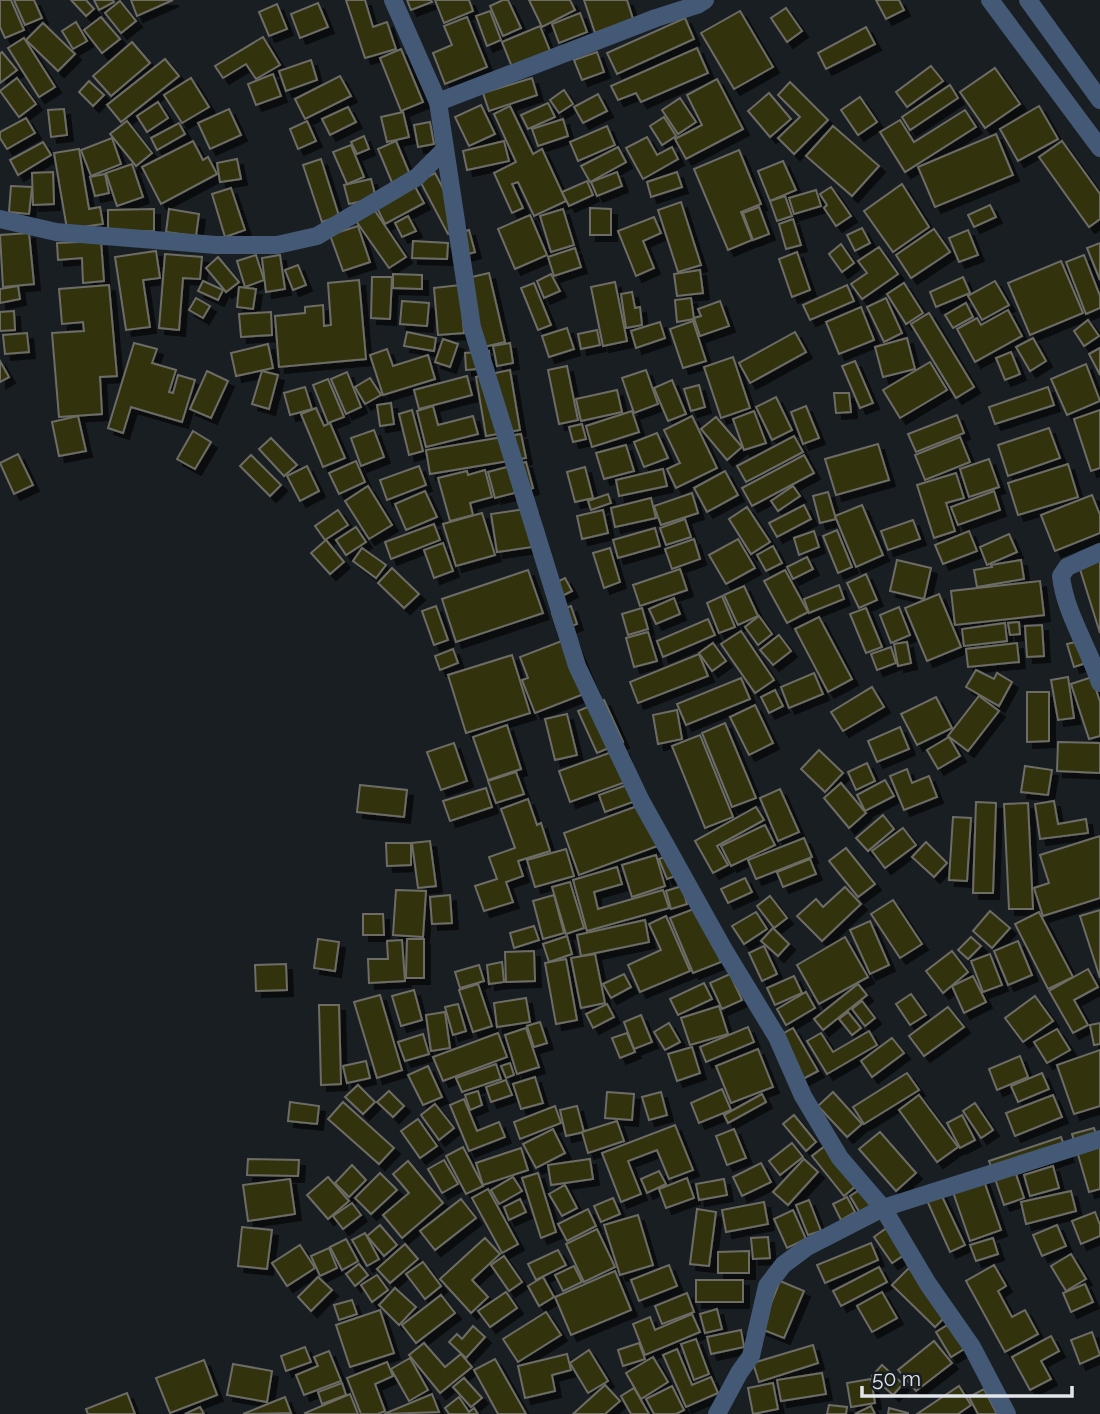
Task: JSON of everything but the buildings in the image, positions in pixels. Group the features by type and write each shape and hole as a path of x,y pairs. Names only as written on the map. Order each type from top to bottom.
{"street":[{"path":"393,0 438,102 472,327 577,666 641,802 724,950 777,1037 803,1096 840,1158 883,1208 928,1284 972,1347 1007,1414"},
{"path":"438,102 705,0"},
{"path":"990,0 1100,148"},
{"path":"1028,0 1100,100"},
{"path":"0,219 56,232 216,245 277,245 317,236 417,177 444,150"},
{"path":"1100,552 1067,568 1061,576 1062,592 1100,683"},
{"path":"717,1414 751,1356 766,1286 783,1265 807,1247 883,1208 1100,1139"}]}
